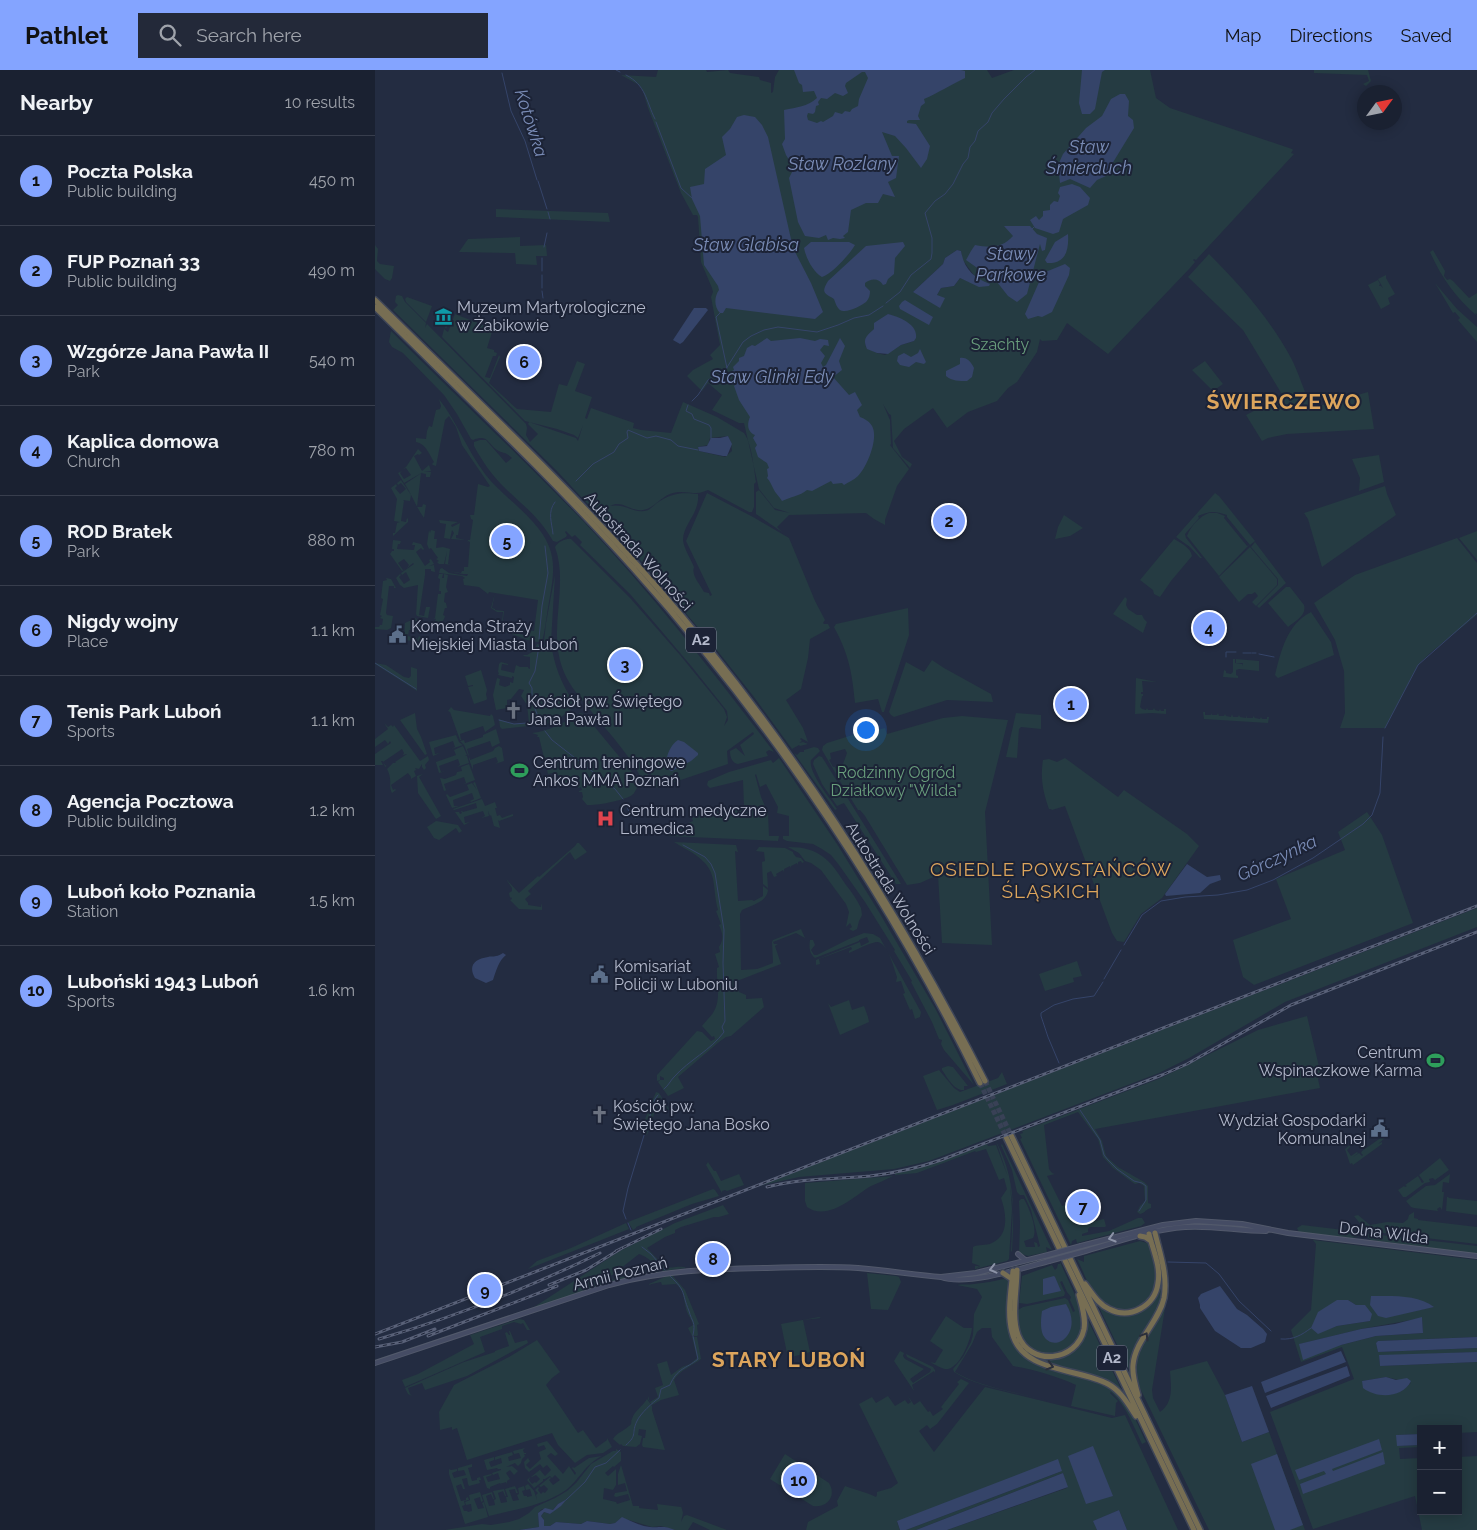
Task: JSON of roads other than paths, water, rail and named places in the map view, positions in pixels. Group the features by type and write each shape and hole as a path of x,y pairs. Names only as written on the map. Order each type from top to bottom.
{"highway":[{"name":"Autostrada Wolności","path":"375,300 593,516 656,587 737,685 810,784 857,853 919,957 983,1082 872,888 809,792 737,694 683,626 605,537 375,307"},
{"name":"A2","path":"1194,1530 1077,1285 1009,1136 1079,1276 1200,1530"},
{"path":"1148,1232 1148,1238 1151,1242"},
{"path":"1079,1276 1100,1303 1115,1312 1125,1313 1138,1310 1147,1305 1158,1285 1158,1268 1148,1232"},
{"path":"1139,1403 1133,1372 1134,1359 1159,1312 1164,1295 1165,1274 1148,1232"},
{"path":"1015,1270 1017,1331 1026,1347 1033,1353 1043,1356 1056,1357 1068,1352 1076,1346 1082,1336 1084,1319 1077,1285"},
{"path":"1015,1270 1012,1279 1011,1327 1013,1338 1020,1350 1031,1359 1040,1363 1093,1378 1112,1386 1124,1398 1146,1430"},
{"path":"1003,1273 1012,1279"}],"main road":[{"name":"Dolna Wilda","path":"1148,1232 1187,1227 1273,1231 1477,1256"},
{"name":"Armii Poznań","path":"375,1363 609,1286 665,1273 703,1269 837,1267 941,1277 971,1274 1081,1246 1148,1232"},
{"name":"Armii Poznań","path":"941,1277 947,1279 975,1278 1003,1273 1148,1232"},
{"path":"1017,1254 1025,1260"},
{"path":"1015,1263 1015,1270"}],"water":[{"name":"Staw Rozlany","path":"794,70 965,71 965,78 924,99 925,103 921,106 918,116 920,120 907,121 907,123 916,124 930,146 927,159 921,168 895,136 882,132 892,156 899,156 896,178 888,182 895,197 883,194 878,203 866,203 851,210 848,232 843,236 845,238 828,240 826,235 819,238 805,236 798,222 789,178 794,168 782,144 785,139 784,110 806,105 817,98 814,91 803,92 802,85 799,83","holes":["862,72 865,72 868,78 858,106 850,112 845,111 842,114 835,112 833,116 823,122 817,123 808,120 808,113 813,114 815,112 821,98 827,99 835,93 843,96 848,93 845,86 846,83"]},
{"path":"1082,70 1105,70 1102,72 1095,109 1090,114 1082,114 1079,103"},
{"name":"Staw Śmierduch","path":"1120,94 1125,94 1129,101 1128,116 1133,120 1134,128 1106,176 1097,180 1090,188 1070,179 1060,183 1058,165 1063,154 1086,128 1102,116 1111,99"},
{"name":"Staw Glabisa","path":"744,115 755,117 762,125 768,137 793,248 823,312 815,319 726,308 723,313 720,313 717,308 716,299 719,290 704,265 700,216 692,199 690,187 704,184 705,169 726,155 722,137 730,129 737,117"},
{"path":"1072,184 1080,187 1090,198 1088,205 1063,219 1059,232 1053,234 1035,228 1030,220 1036,216 1039,220 1043,216 1043,211 1050,210 1050,205 1054,201 1058,202 1060,187"},
{"name":"Stawy Parkowe","path":"1004,226 1030,226 1037,234 1047,238 1045,250 1042,251 1040,244 1027,294 1017,302 1008,296 997,282 966,260 975,245 996,246 1009,240 1013,236"},
{"path":"1068,234 1068,245 1065,255 1058,261 1047,263 1045,260 1055,242"},
{"path":"811,242 849,242 855,245 831,272 822,277 813,268 805,252 804,248"},
{"path":"903,242 905,246 895,258 894,274 888,279 886,284 883,285 879,281 870,280 865,283 870,292 868,300 864,304 846,311 840,310 834,299 824,290 828,281 866,246"},
{"name":"Stawy Parkowe","path":"957,250 961,251 967,268 979,279 990,284 989,286 979,287 960,278 954,286 941,288 937,295 945,298 940,308 913,292 943,264 945,258"},
{"path":"1065,264 1070,268 1069,275 1052,312 1042,317 1038,316 1028,319 1025,314 1043,273"},
{"path":"905,300 933,317 929,325 900,309 899,306"},
{"path":"694,308 706,308 708,310 680,344 673,340"},
{"path":"888,314 902,319 911,325 916,333 916,338 914,341 901,345 888,354 877,353 867,349 865,340 874,329 874,323"},
{"name":"Staw Glinki Edy","path":"767,338 771,341 800,338 815,341 820,339 828,340 829,346 824,345 820,350 825,356 821,363 823,367 826,365 840,338 845,346 839,361 842,370 833,377 849,395 855,392 862,405 857,410 860,417 867,420 872,426 874,438 871,452 861,472 844,485 842,483 833,484 831,481 812,491 807,490 782,501 767,478 767,469 769,468 767,463 758,457 755,448 757,445 753,438 755,435 748,428 750,417 739,400 734,386 737,378 732,371 739,358 744,356 747,348 752,345 755,346"},
{"path":"920,349 926,362 924,364 916,362 909,367 900,365 897,361 898,356 904,353 911,357 918,353"},
{"path":"960,358 969,360 974,368 972,377 967,381 953,380 946,376 946,371 960,364"},
{"path":"728,436 732,444 727,456 699,451 698,447 707,446 711,438"},
{"path":"678,740 684,742 698,755 672,771 666,769 666,761 670,749"},
{"path":"1187,864 1207,877 1220,875 1221,880 1210,884 1200,893 1166,896 1165,894"},
{"path":"503,953 506,955 500,963 493,980 486,983 475,978 472,967 476,961"},
{"path":"1054,1276 1061,1291 1043,1295 1043,1279"},
{"path":"1220,1286 1237,1309 1263,1329 1267,1334 1265,1342 1251,1348 1241,1348 1215,1331 1200,1308 1198,1298 1201,1294"},
{"path":"1371,1296 1412,1298 1434,1307 1386,1318 1378,1316 1370,1305"},
{"path":"1337,1300 1348,1300 1356,1305 1365,1305 1372,1314 1370,1321 1337,1326 1318,1334 1311,1328 1318,1312"},
{"path":"1066,1304 1071,1314 1072,1324 1070,1332 1060,1342 1048,1341 1041,1329 1042,1311"},
{"path":"1422,1317 1423,1333 1376,1336 1341,1345 1303,1360 1299,1344"},
{"path":"1477,1337 1477,1348 1378,1352 1376,1343 1378,1341"},
{"path":"1341,1351 1346,1362 1265,1393 1261,1382"},
{"path":"1477,1352 1477,1362 1380,1366 1379,1355"},
{"path":"1347,1366 1350,1376 1271,1408 1266,1396"},
{"path":"1386,1377 1396,1380 1407,1378 1411,1381 1407,1387 1396,1394 1375,1394 1363,1388 1362,1381"},
{"path":"1252,1386 1269,1432 1242,1442 1225,1395"},
{"path":"1417,1434 1417,1445 1397,1446 1396,1435"},
{"path":"1379,1439 1382,1450 1332,1469 1333,1471 1383,1452 1385,1464 1303,1494 1300,1484 1326,1474 1324,1471 1299,1480 1295,1470"},
{"path":"1093,1446 1113,1496 1086,1504 1068,1456"},
{"path":"1277,1454 1303,1525 1290,1530 1275,1530 1251,1464"},
{"path":"1058,1459 1062,1471 906,1530 900,1530 897,1521"},
{"path":"1063,1473 1068,1487 947,1530 916,1530"},
{"path":"567,1499 550,1514 544,1512 541,1516 544,1520 544,1526 550,1526 556,1522 581,1524 587,1521 610,1524 615,1523 622,1517 643,1526 665,1527 675,1530 519,1530 539,1527 538,1513 545,1508 553,1510 558,1504"},
{"path":"1119,1510 1127,1530 1097,1530 1093,1521"}],"waterway":[{"path":"616,70 620,72"},
{"path":"886,303 900,292 911,275 931,259 932,238 925,213 953,184 968,158 970,147 975,141 978,131 988,122 992,113 1004,99 1035,70"},
{"name":"Kotówka","path":"502,73 511,111 525,141 537,180"},
{"path":"626,75 633,79 642,89 655,119"},
{"path":"656,122 681,188 693,199"},
{"name":"Kotówka","path":"538,181 547,209"},
{"name":"Kotówka","path":"548,212 550,219"},
{"name":"Kotówka","path":"544,247 547,233"},
{"name":"Kotówka","path":"542,258 542,271"},
{"name":"Kotówka","path":"542,275 542,288"},
{"name":"Kotówka","path":"542,291 543,298"},
{"path":"692,401 708,380 724,372 743,342 751,336 764,330 778,327 817,332 854,318 869,315 883,306"},
{"path":"721,312 716,317 727,368"},
{"path":"688,405 686,411 692,414 694,419 709,425 711,428 711,439"},
{"path":"576,481 593,464 614,452 619,444 628,438 628,430 647,438 656,436 671,440 678,446 698,450"},
{"path":"553,534 551,510 555,502"},
{"path":"539,639 548,573 545,546"},
{"name":"Górczynka","path":"1385,728 1418,665 1477,613"},
{"path":"539,646 535,671 529,683 532,688 532,701 541,724"},
{"path":"1226,657 1226,652 1236,652"},
{"path":"1243,653 1251,653"},
{"path":"1259,654 1274,657"},
{"path":"375,663 416,689"},
{"path":"499,720 514,724 540,722"},
{"path":"545,731 552,740 615,789 623,799"},
{"name":"Górczynka","path":"1124,945 1142,915 1161,901 1247,890 1273,880 1313,858 1363,824 1372,815 1380,793 1383,737"},
{"path":"626,804 629,812 635,818"},
{"path":"664,1089 680,1071 719,1038 724,1032 722,1027 725,1021 724,930 715,873 705,857 683,845"},
{"name":"Górczynka","path":"1104,979 1121,950"},
{"name":"Górczynka","path":"1059,1063 1048,1037 1041,1013 1054,1005 1073,999 1094,996 1103,982"},
{"path":"626,1219 623,1211 628,1188 655,1099 658,1095"},
{"name":"Górczynka","path":"1080,1110 1100,1140 1104,1155 1108,1160 1134,1181 1146,1186 1146,1200 1139,1211"},
{"path":"628,1223 631,1230"},
{"path":"642,1247 665,1270"},
{"name":"Górczynka","path":"1168,1262 1206,1263 1219,1274 1239,1301 1271,1331"},
{"path":"670,1276 683,1292 694,1325 693,1335"},
{"name":"Górczynka","path":"1281,1339 1289,1339 1311,1328"},
{"path":"626,1445 633,1436 635,1425 639,1418 659,1398 661,1389 670,1385 679,1372 698,1359 693,1336"},
{"path":"566,1500 585,1482 595,1467 606,1463 620,1450"}],"tunnel":[{"path":"985,1081 1011,1135"},
{"path":"980,1083 1006,1137"}],"railway":[{"path":"375,1334 1477,906"},
{"path":"767,1187 806,1180 879,1175 915,1168 941,1160 1162,1075 1187,1064 1291,1005 1477,932"},
{"path":"616,1251 661,1229"},
{"path":"549,1285 586,1270 622,1248"},
{"path":"379,1339 491,1301 600,1253"},
{"path":"428,1336 557,1286"},
{"path":"375,1347 402,1342 435,1329"}],"place":[{"name":"Muzeum Martyrologiczne w Żabikowie","path":"443,316"},
{"name":"Nigdy wojny","path":"524,362"},
{"name":"FUP Poznań 33","path":"949,521"},
{"name":"ROD Bratek","path":"507,541"},
{"name":"Kaplica domowa","path":"1209,628"},
{"name":"Komenda Straży Miejskiej Miasta Luboń","path":"397,635"},
{"name":"Wzgórze Jana Pawła II","path":"625,665"},
{"name":"Poczta Polska","path":"1071,704"},
{"name":"Kościół pw. Świętego Jana Pawła II","path":"513,710"},
{"name":"Centrum treningowe Ankos MMA Poznań","path":"519,771"},
{"name":"Centrum medyczne Lumedica","path":"606,819"},
{"name":"Komisariat Policji w Luboniu","path":"600,975"},
{"name":"Centrum Wspinaczkowe Karma","path":"1436,1061"},
{"name":"Kościół pw. Świętego Jana Bosko","path":"599,1115"},
{"name":"Wydział Gospodarki Komunalnej","path":"1380,1129"},
{"name":"Tenis Park Luboń","path":"1083,1207"},
{"name":"Agencja Pocztowa","path":"713,1259"},
{"name":"Luboń koło Poznania","path":"485,1290"},
{"name":"Luboński 1943 Luboń","path":"799,1480"}],"district":[{"name":"ŚWIERCZEWO","path":"1284,402"},
{"name":"OSIEDLE POWSTAŃCÓW ŚLĄSKICH","path":"1051,880"},
{"name":"STARY LUBOŃ","path":"789,1360"}],"park label":[{"name":"Szachty","path":"1000,344"},
{"name":"Rodzinny Ogród Działkowy \"Wilda\"","path":"896,781"}]}
